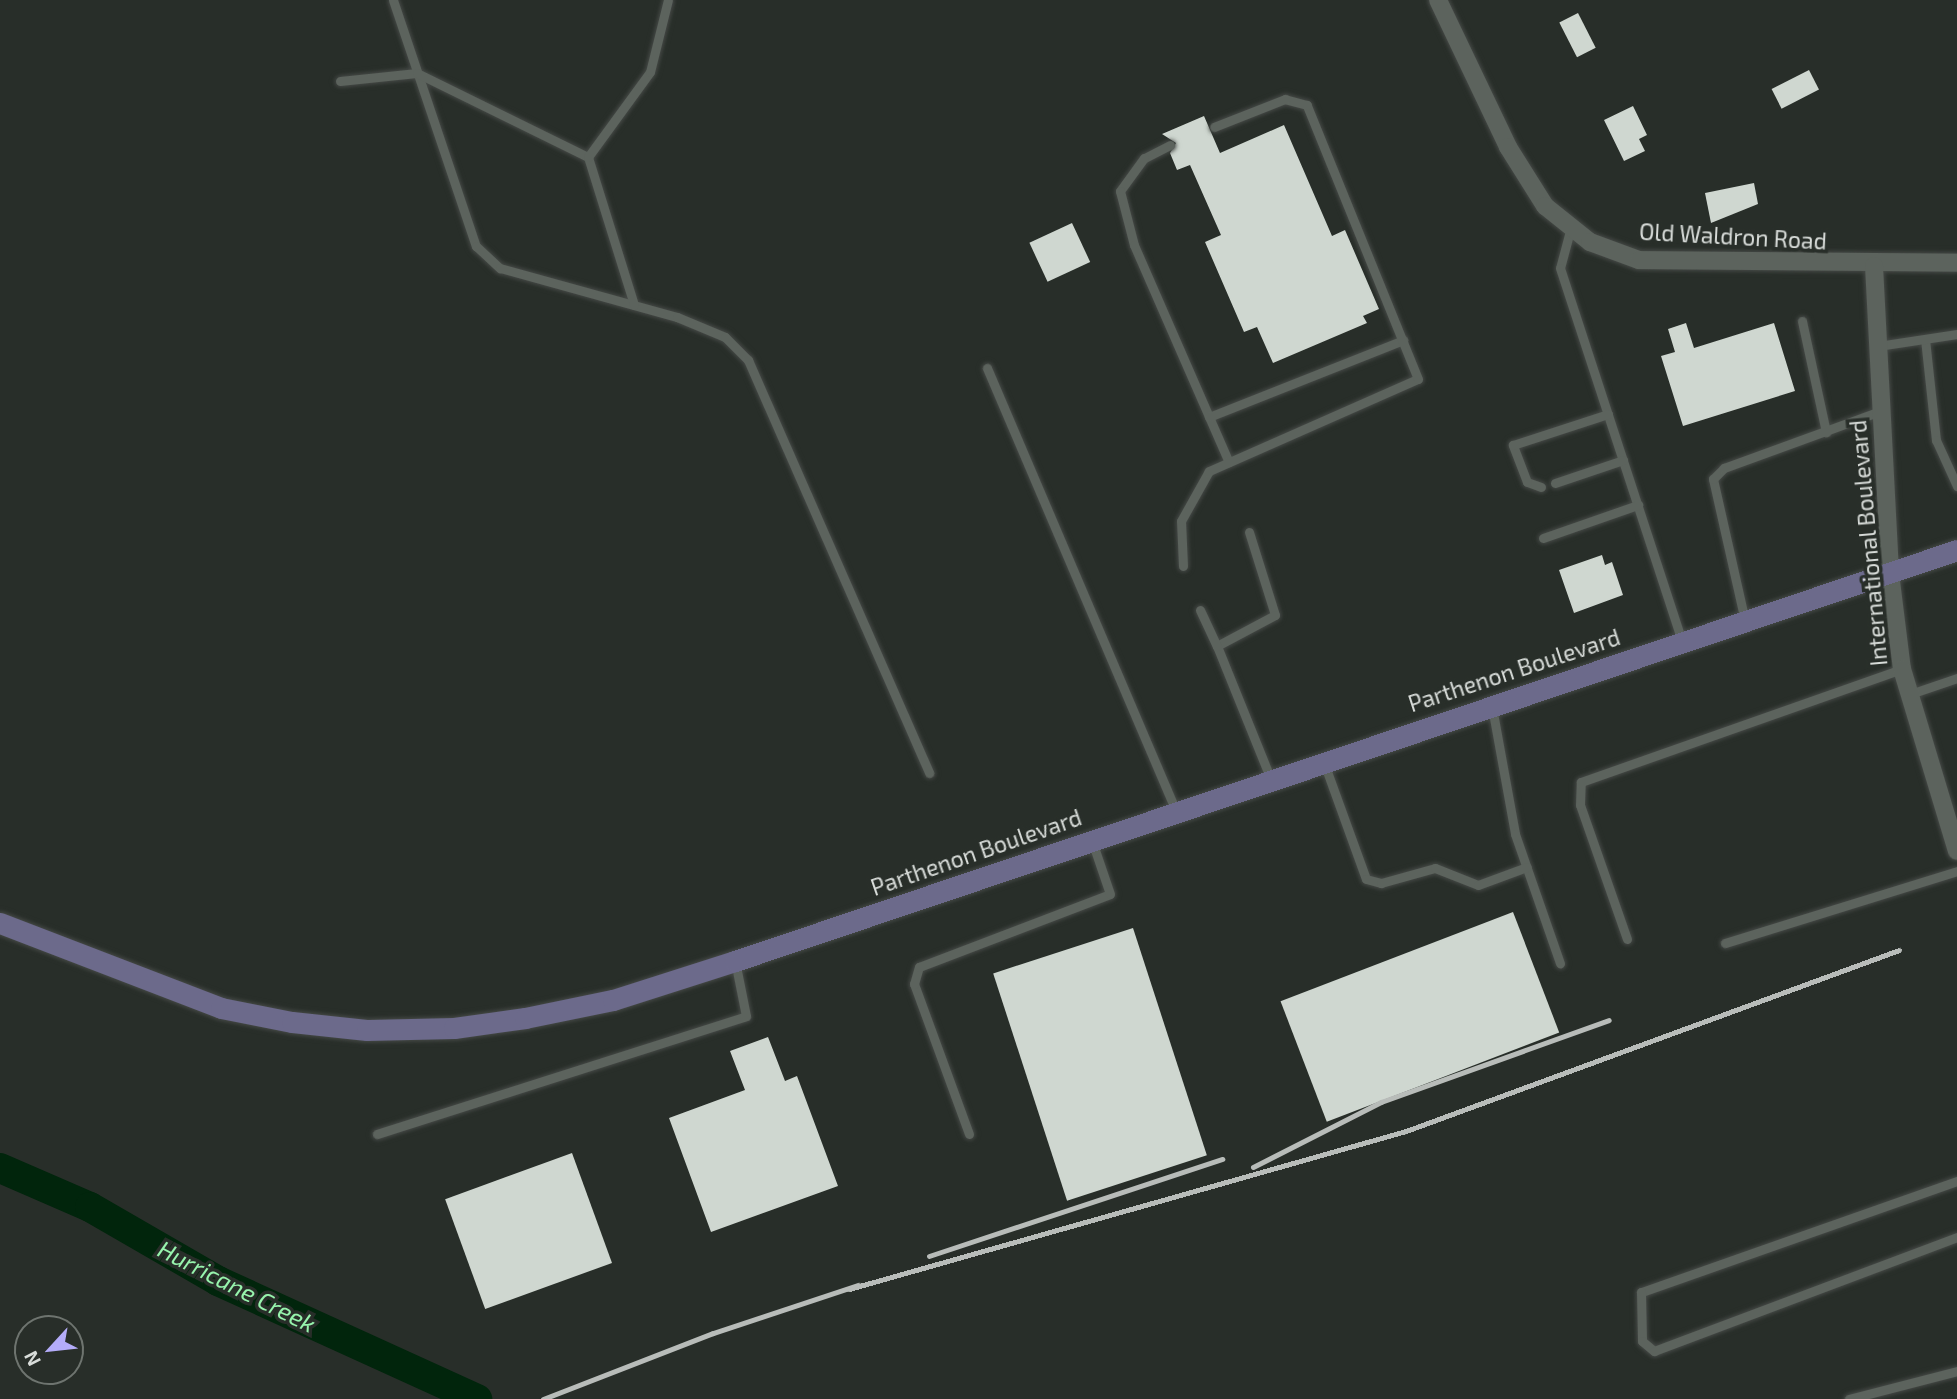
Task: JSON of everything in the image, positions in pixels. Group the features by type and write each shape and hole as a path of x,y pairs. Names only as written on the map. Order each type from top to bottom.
{"main road":[{"name":"Parthenon Boulevard","path":"0,923 221,1008 367,1030 454,1028 525,1018 612,999 735,961 1270,777 1957,550"}],"street":[{"name":"Old Waldron Road","path":"1438,0 1508,147 1545,206 1590,242 1639,260 1874,266 1957,263"},
{"name":"International Boulevard","path":"1874,266 1890,573 1902,669 1957,851"}],"lane":[{"path":"393,0 475,246 500,268 634,305 725,337 748,360 929,773"},
{"path":"588,157 650,72 668,0"},
{"path":"340,80 417,73 588,157 634,305"},
{"path":"1183,566 1181,521 1191,497 1209,471 1419,379 1307,105 1285,99 1214,127"},
{"path":"1170,145 1144,158 1120,191 1134,245 1229,462"},
{"path":"1571,227 1560,268 1682,642"},
{"path":"1802,321 1826,432"},
{"path":"1878,346 1957,334"},
{"path":"1925,339 1936,440 1957,486"},
{"path":"1209,417 1403,340"},
{"path":"987,369 1176,811"},
{"path":"1745,621 1713,479 1724,468 1881,411"},
{"path":"1541,487 1527,482 1513,445 1608,414"},
{"path":"1555,483 1623,460"},
{"path":"1543,538 1638,505"},
{"path":"1217,646 1275,615 1249,532"},
{"path":"1200,611 1270,777"},
{"path":"1627,939 1580,805 1581,782 1902,669"},
{"path":"1910,694 1957,679"},
{"path":"1491,705 1527,867 1560,962"},
{"path":"1323,761 1366,879 1381,883 1435,868 1478,885 1527,867"},
{"path":"969,1134 915,984 919,967 1110,894 1091,840"},
{"path":"1725,943 1957,871"},
{"path":"377,1134 746,1016 735,961"},
{"path":"1957,1181 1641,1292 1642,1341 1654,1351 1957,1237"},
{"path":"1849,1399 1866,1397 1957,1371"}],"building":[{"path":"1578,13 1596,48 1577,57 1559,23"},
{"path":"1809,70 1819,90 1782,109 1772,89"},
{"path":"1633,106 1647,135 1639,139 1645,151 1624,161 1604,120"},
{"path":"1204,116 1220,153 1284,125 1332,236 1345,230 1379,309 1363,316 1367,323 1273,363 1257,327 1244,332 1205,242 1221,235 1190,165 1177,170 1170,153 1176,143 1162,134"},
{"path":"1754,183 1758,204 1711,223 1705,193"},
{"path":"1072,223 1090,262 1048,282 1029,243"},
{"path":"1686,323 1694,348 1774,323 1795,391 1683,426 1661,356 1675,352 1668,329"},
{"path":"1602,555 1605,565 1612,562 1623,595 1574,613 1559,570"},
{"path":"1513,912 1559,1032 1327,1122 1281,1001"},
{"path":"1133,928 1207,1155 1067,1201 993,973"},
{"path":"768,1037 785,1081 797,1076 838,1186 711,1232 669,1118 745,1090 730,1051"},
{"path":"572,1153 612,1263 485,1309 445,1199"}],"waterway":[{"name":"Hurricane Creek","path":"0,1168 90,1207 218,1281 477,1399"}],"railway":[{"path":"849,1289 1406,1131 1899,950"},
{"path":"1253,1167 1381,1102 1609,1020"},
{"path":"929,1256 1222,1159"},
{"path":"543,1399 713,1333 858,1285"}]}
